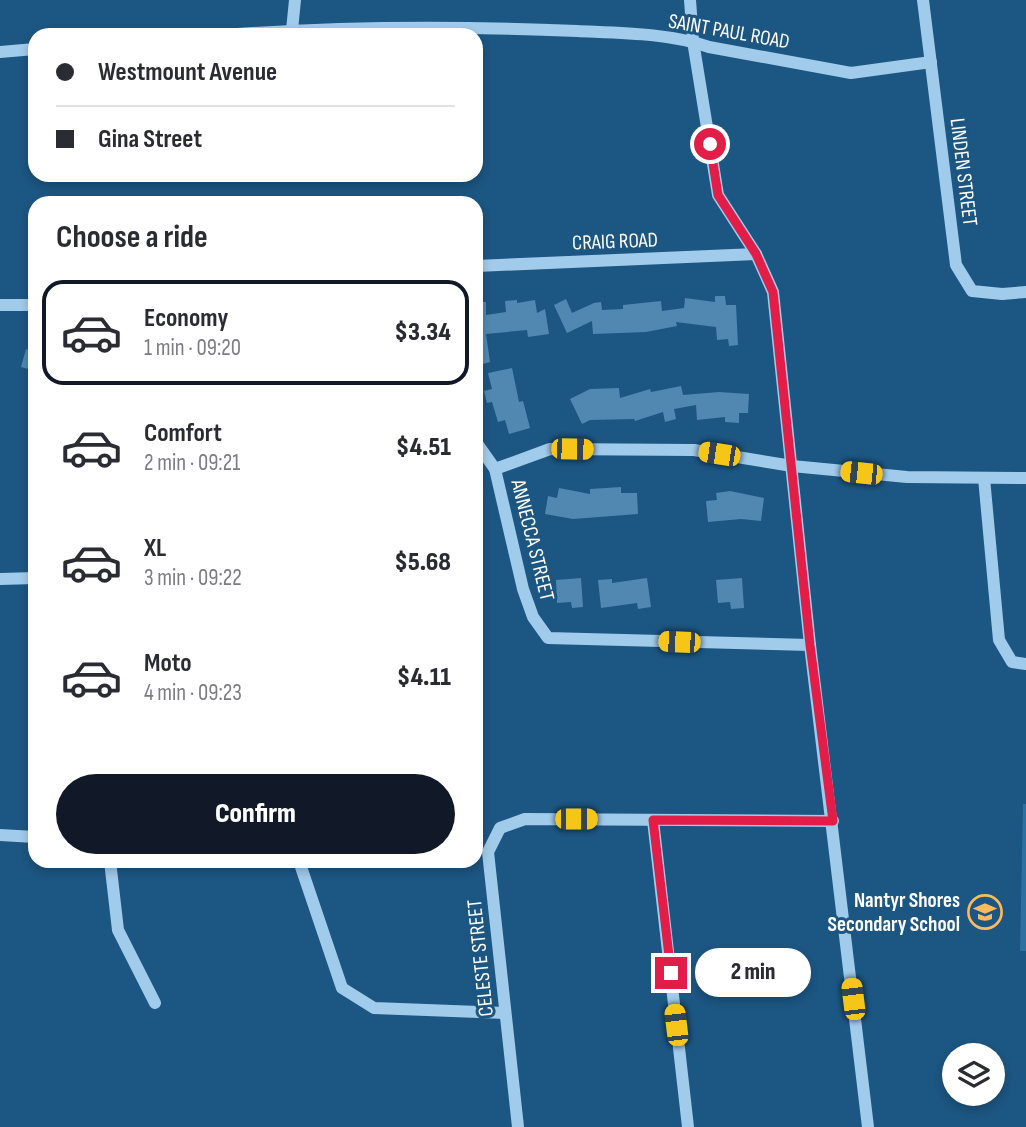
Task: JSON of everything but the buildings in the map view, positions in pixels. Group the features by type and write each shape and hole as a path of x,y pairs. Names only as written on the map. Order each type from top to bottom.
{"street":[{"path":"292,28 295,0"},
{"path":"690,0 693,41 718,195 756,254 773,292 810,645 868,1127"},
{"name":"LINDEN STREET","path":"923,0 957,265 972,292 1026,292"},
{"name":"SAINT PAUL ROAD","path":"483,29 623,33 693,41 709,47 851,73 931,62"},
{"path":"0,52 28,50"},
{"name":"CRAIG ROAD","path":"483,266 756,254"},
{"path":"0,305 28,305"},
{"path":"495,469 550,449 694,450 792,466 908,477 1026,478"},
{"name":"ANNECCA STREET","path":"483,452 495,469 523,589 533,617 548,638 810,645"},
{"path":"984,478 999,640 1012,662 1026,664"},
{"path":"0,579 28,578"},
{"name":"CELESTE STREET","path":"518,1127 488,852 500,828 525,819 833,821"},
{"path":"653,820 688,1127"},
{"path":"0,835 28,836"},
{"path":"111,868 118,930 155,1003"},
{"path":"301,868 342,988 374,1008 505,1013"}],"shaded area":[{"path":"1023,804 1026,804 1026,951 1020,951"}],"place":[{"name":"Nantyr Shores Secondary School","path":"985,912"}],"route":[{"path":"671,973 653,820 833,821 810,645 773,292 756,254 718,195 710,144"}]}
